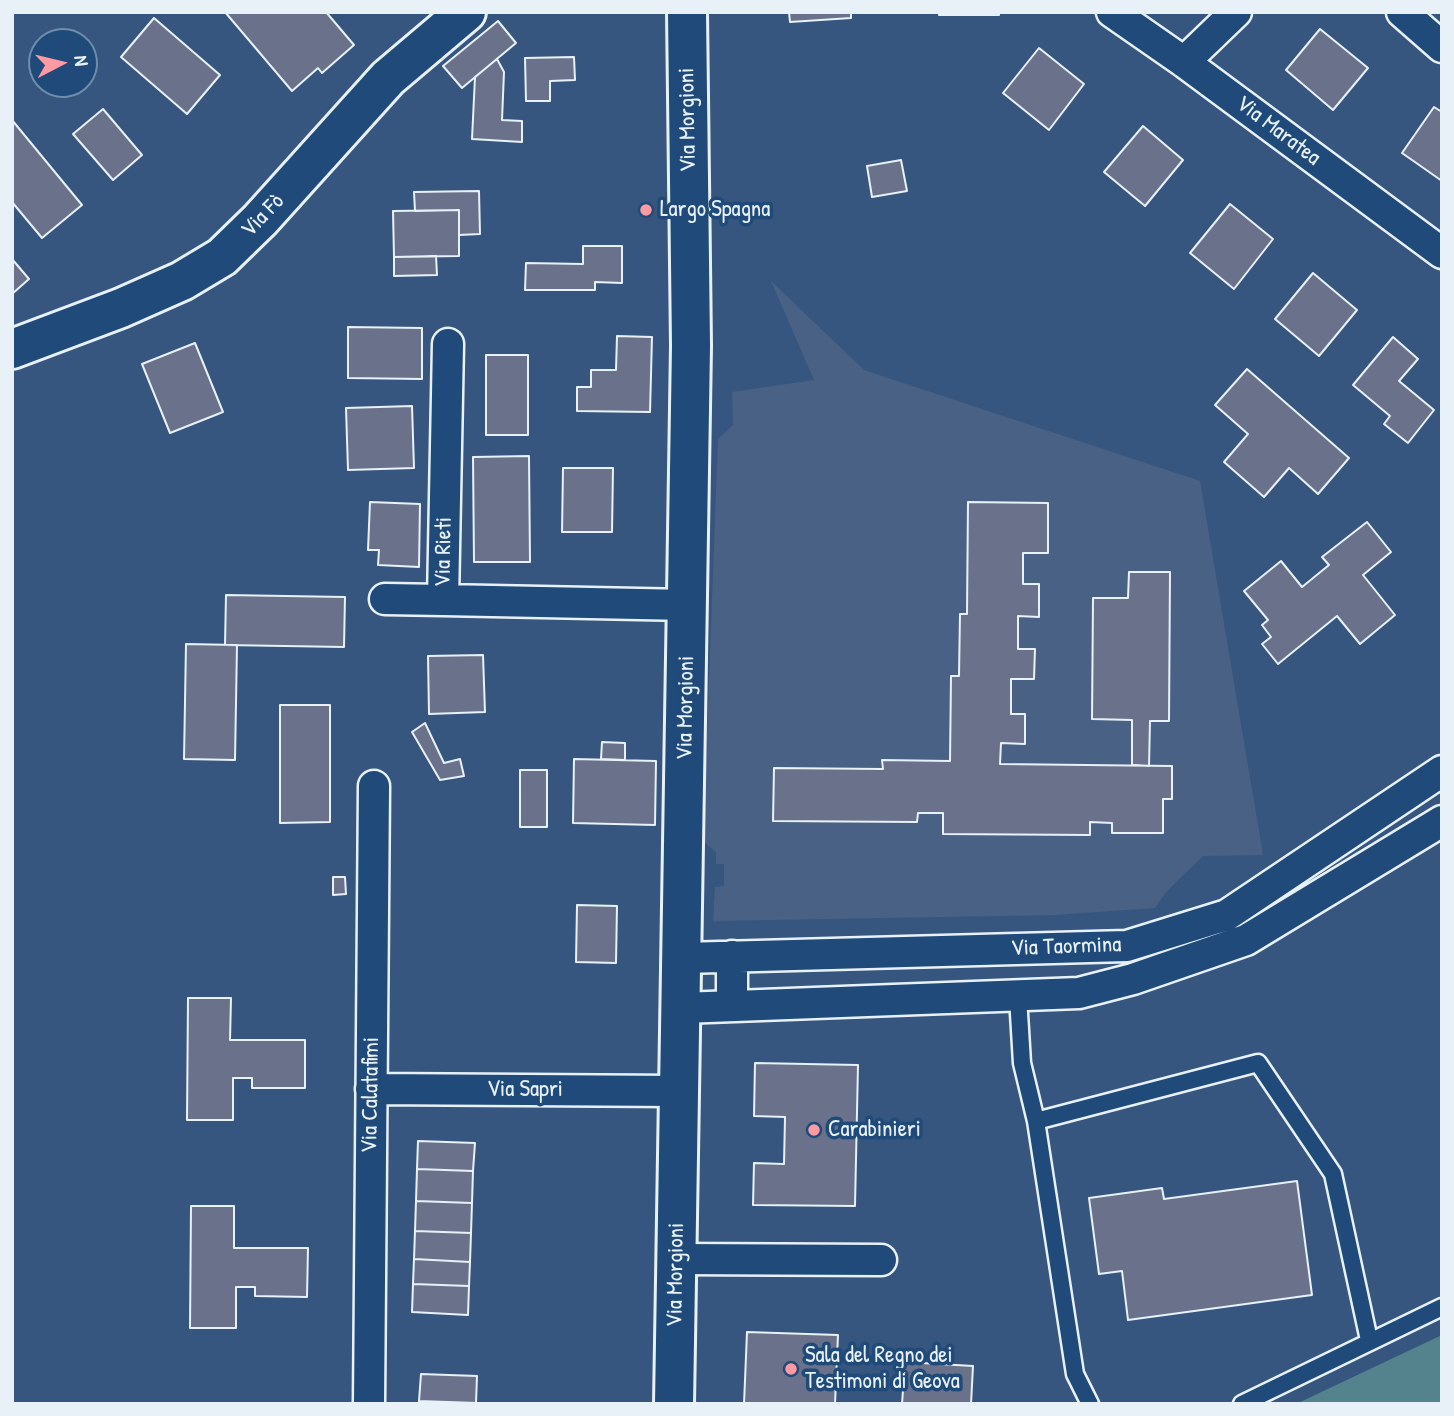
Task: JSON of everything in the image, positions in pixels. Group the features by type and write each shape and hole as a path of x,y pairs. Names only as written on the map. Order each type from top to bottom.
{"street":[{"name":"Via Fò","path":"12,349 121,308 182,281 222,257 260,220 388,78 466,12"},
{"name":"Via Morgioni","path":"674,1404 691,346 687,12"},
{"name":"Via Maratea","path":"1112,12 1442,253"},
{"path":"1184,62 1236,12"},
{"path":"1402,12 1442,47"},
{"name":"Via Rieti","path":"448,344 443,600 688,605"},
{"path":"385,599 443,600"},
{"name":"Via Taormina","path":"683,958 1127,946 1227,915 1442,771"},
{"name":"Via Calatafimi","path":"369,1404 374,786"},
{"name":"Via Taormina","path":"682,1008 1018,997 1092,989 1133,979 1246,940 1441,825"},
{"path":"732,957 732,1006"},
{"name":"Via Sapri","path":"372,1089 678,1091"},
{"path":"676,1259 881,1260"}],"lane":[{"path":"1018,997 1022,1063 1037,1121 1074,1374 1090,1404"},
{"path":"1037,1121 1258,1063 1333,1174 1369,1340"},
{"path":"1242,1404 1369,1340 1442,1307"}],"shaded area":[{"path":"771,281 864,370 1200,481 1263,855 1203,856 1166,892 1155,908 1055,915 713,921 715,887 724,886 724,864 716,864 716,852 703,841 718,439 733,425 732,392 814,380"}],"green space":[{"path":"1442,1335 1442,1404 1296,1404"}],"building":[{"path":"225,12 326,12 354,45 322,73 318,68 292,91"},
{"path":"789,12 851,12 851,18 790,22"},
{"path":"939,12 999,12 999,15 939,15"},
{"path":"154,18 220,75 187,114 121,57"},
{"path":"498,21 516,43 462,88 443,66"},
{"path":"1320,29 1368,68 1333,110 1286,70"},
{"path":"1039,48 1084,84 1049,130 1003,93"},
{"path":"574,57 575,80 550,81 550,101 526,101 525,58"},
{"path":"497,59 504,72 502,120 522,121 522,142 472,139 475,77"},
{"path":"1434,107 1442,112 1442,181 1402,153"},
{"path":"103,109 142,155 113,180 73,134"},
{"path":"12,120 82,205 42,238 12,202"},
{"path":"1143,126 1183,160 1145,206 1104,172"},
{"path":"901,160 907,191 872,197 867,166"},
{"path":"479,191 480,234 459,235 459,210 415,211 414,192"},
{"path":"1230,204 1273,239 1234,289 1190,253"},
{"path":"459,210 459,256 394,257 393,211"},
{"path":"583,246 622,246 622,283 595,282 595,290 525,290 526,263 583,264"},
{"path":"436,256 437,275 394,276 394,257"},
{"path":"12,259 29,279 12,294"},
{"path":"1313,273 1357,310 1319,356 1275,319"},
{"path":"348,327 422,328 422,379 348,378"},
{"path":"617,336 652,337 650,412 577,411 577,387 591,387 591,370 616,370"},
{"path":"1393,337 1418,359 1399,381 1434,410 1408,443 1384,424 1390,416 1353,385"},
{"path":"195,343 223,412 170,433 142,364"},
{"path":"486,355 528,355 528,435 486,435"},
{"path":"1247,369 1349,458 1318,494 1289,468 1264,497 1224,462 1248,434 1215,405"},
{"path":"412,406 414,468 348,470 346,408"},
{"path":"529,456 530,562 474,562 473,457"},
{"path":"563,468 613,468 612,532 562,532"},
{"path":"370,502 420,504 419,567 378,565 379,550 368,550"},
{"path":"968,502 1048,503 1048,553 1023,553 1023,584 1039,584 1039,617 1018,616 1018,649 1035,649 1034,679 1011,679 1011,714 1025,714 1025,744 1001,743 1000,764 1172,766 1172,799 1163,799 1163,833 1112,833 1112,823 1090,822 1090,835 943,834 943,813 918,813 917,822 773,821 774,768 883,769 882,760 950,761 951,676 959,676 960,614 967,614"},
{"path":"1367,522 1391,552 1363,575 1395,615 1360,644 1337,616 1278,664 1262,644 1271,637 1262,625 1268,620 1244,591 1281,561 1302,587 1329,565 1322,557"},
{"path":"1129,572 1170,572 1169,721 1150,721 1149,766 1132,765 1132,720 1092,719 1093,598 1128,598"},
{"path":"226,595 345,597 344,647 225,645"},
{"path":"186,644 237,645 235,760 184,759"},
{"path":"483,655 485,712 429,714 428,656"},
{"path":"280,705 330,705 330,822 280,823"},
{"path":"425,723 444,763 460,759 464,776 440,780 412,732"},
{"path":"602,742 625,743 625,760 601,759"},
{"path":"574,759 656,761 655,825 573,823"},
{"path":"520,770 547,770 547,827 520,827"},
{"path":"333,877 345,877 346,894 333,895"},
{"path":"577,905 617,906 616,963 576,962"},
{"path":"188,998 231,998 230,1040 305,1040 305,1088 252,1088 252,1078 233,1078 233,1120 187,1120"},
{"path":"755,1063 858,1065 855,1206 753,1205 754,1163 784,1164 785,1117 754,1116"},
{"path":"418,1141 475,1143 473,1171 417,1169"},
{"path":"417,1169 473,1171 472,1203 416,1201"},
{"path":"1297,1181 1312,1295 1128,1320 1122,1271 1099,1274 1089,1198 1162,1188 1164,1199"},
{"path":"416,1201 472,1203 471,1233 415,1231"},
{"path":"191,1206 234,1206 234,1248 308,1248 307,1297 255,1296 255,1287 236,1287 236,1328 190,1328"},
{"path":"415,1231 471,1233 470,1262 414,1259"},
{"path":"414,1259 470,1262 469,1286 413,1284"},
{"path":"413,1284 469,1286 468,1315 412,1312"},
{"name":"Sala del Regno dei Testimoni di Geova","path":"747,1332 838,1335 835,1404 744,1404"},
{"path":"905,1362 973,1366 971,1404 902,1404"},
{"path":"421,1374 477,1376 476,1403 419,1401"},
{"path":"419,1401 476,1403 476,1404 419,1404"}],"place":[{"name":"Largo Spagna","path":"646,210"},
{"name":"Carabinieri","path":"814,1130"},
{"name":"Sala del Regno dei Testimoni di Geova","path":"791,1369"}]}
